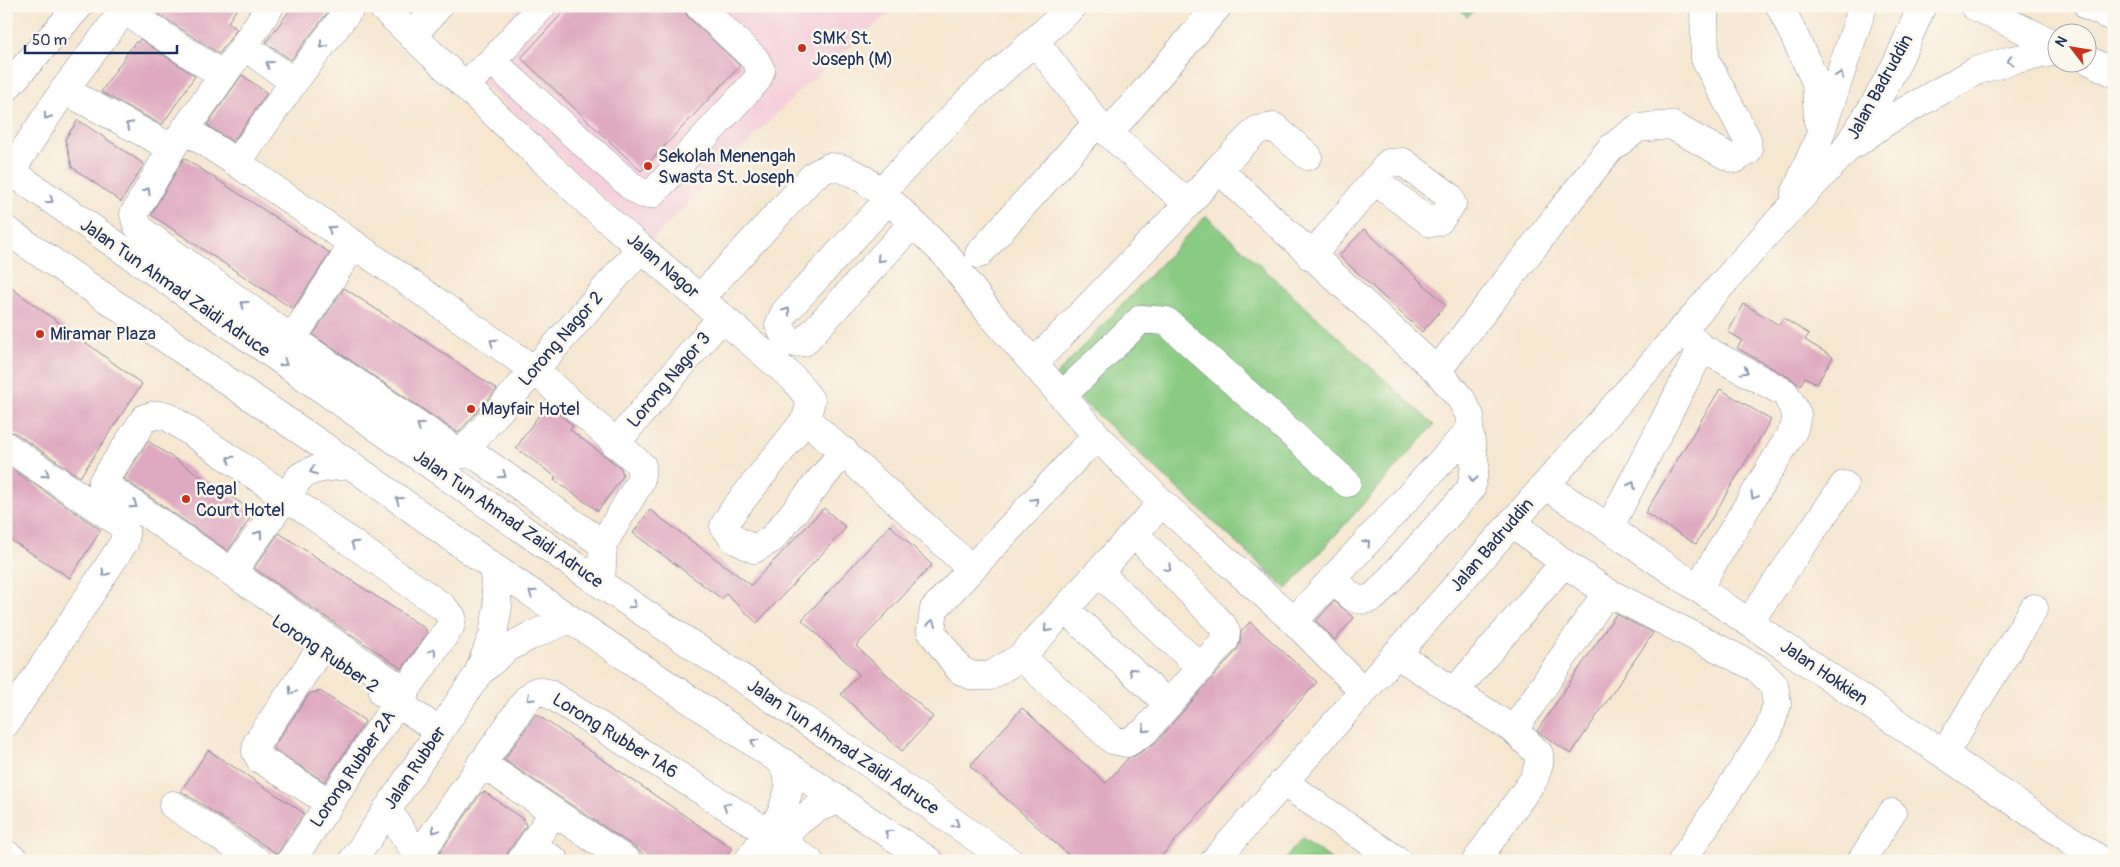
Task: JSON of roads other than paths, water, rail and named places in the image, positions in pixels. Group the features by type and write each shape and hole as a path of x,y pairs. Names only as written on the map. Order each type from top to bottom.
{"street":[{"path":"6,88 79,6"},
{"path":"270,6 224,76 179,139 134,214 137,225 145,233 292,340 461,454"},
{"name":"Jalan Nagor","path":"381,6 616,226 794,379 810,402 806,419"},
{"path":"412,36 439,6"},
{"path":"464,85 492,61 542,6"},
{"path":"492,61 631,186 643,194 652,194 757,80 761,70 755,58 699,6"},
{"path":"913,223 804,342 794,344 787,338 779,325 785,312 885,195 970,99 1036,42 1073,6"},
{"path":"979,254 1103,128 1218,6"},
{"path":"1437,371 1611,148 1638,128 1671,125 1735,159 1748,151 1747,138 1705,59 1704,6"},
{"path":"1780,6 1816,82 1819,138"},
{"name":"Jalan Badruddin","path":"1770,230 1798,188 1819,138 1864,6"},
{"name":"Jalan Badruddin","path":"1214,861 1681,330 1770,230 1843,153 1873,107 1897,63 1922,6"},
{"path":"1974,6 2048,41"},
{"path":"2088,6 2114,18"},
{"path":"2107,6 2114,14"},
{"path":"8,173 64,90 126,8 224,76"},
{"path":"237,163 347,8"},
{"path":"1036,42 1103,128 1188,204"},
{"path":"244,46 294,82"},
{"path":"1843,153 1888,122 1976,71 2012,60 2048,53"},
{"path":"2098,65 2114,73"},
{"path":"64,90 237,163 533,370 642,466 640,482 603,544 601,584"},
{"path":"1034,363 1257,130 1274,127 1308,156"},
{"path":"700,298 814,174 829,167 841,168 859,176 885,195 952,263 988,311 1098,437 1162,502 1294,621 1363,691"},
{"path":"1218,169 1311,257 1437,371 1462,398 1470,416 1469,431 1475,465 1471,489 1376,596 1367,601 1354,599 1334,578"},
{"name":"Jalan Tun Ahmad Zaidi Adruce","path":"8,173 601,584 874,766 1009,861"},
{"path":"1311,257 1374,180"},
{"path":"616,226 643,194"},
{"path":"6,230 351,465 493,568 929,861"},
{"path":"292,340 354,244"},
{"name":"Lorong Nagor 2","path":"461,454 641,248"},
{"name":"Lorong Nagor 3","path":"615,444 722,317"},
{"path":"1062,395 1141,318 1166,321 1347,483"},
{"path":"1681,330 1702,348 1784,393 1797,414 1794,429 1698,588"},
{"path":"770,358 787,338"},
{"path":"1610,528 1702,348"},
{"path":"95,493 145,418 156,415 167,416 285,496"},
{"path":"844,451 772,540 754,548 734,539 724,526 733,511 806,419 844,451 971,568"},
{"path":"1294,621 1469,431"},
{"path":"1098,437 1080,453 934,609 931,632 960,670 974,676 990,676 1021,657 1162,502"},
{"path":"6,446 95,493 221,574 402,697"},
{"path":"431,466 461,454 475,455 603,544"},
{"path":"221,574 300,477 309,471 321,468 351,465"},
{"name":"Jalan Hokkien","path":"1545,485 1944,754 2068,852 2102,861"},
{"path":"1749,622 1844,485"},
{"path":"6,723 125,541 125,530 95,493"},
{"name":"Lorong Rubber 2A","path":"285,496 443,607 452,617 450,627 291,861"},
{"path":"1512,522 1564,563 1607,592 1757,668 1774,685 1777,704 1769,730 1682,861"},
{"path":"1021,657 1113,740 1127,742 1144,732 1200,666 1225,640 1226,632 1224,626 1134,533"},
{"path":"1455,690 1564,563"},
{"name":"Jalan Rubber","path":"353,861 478,674 493,635 498,606 493,568"},
{"path":"1098,572 1200,666"},
{"name":"Lorong Rubber 2","path":"221,574 319,651 402,697 440,731"},
{"path":"1514,730 1607,592"},
{"path":"1944,754 2034,608"},
{"path":"1065,609 1168,704"},
{"name":"Jalan Rubber","path":"478,674 506,649 570,618"},
{"path":"319,651 257,743 256,752 260,759 330,803"},
{"path":"1396,654 1455,690 1514,730 1539,754 1539,764 1534,778 1476,861"},
{"name":"Lorong Rubber 1A6","path":"416,858 480,763 527,699 537,691 548,693 773,845 809,861"},
{"path":"773,845 790,786 783,762"},
{"path":"480,763 627,861"},
{"path":"1283,782 1398,861"},
{"path":"748,861 773,845 795,824 817,808 839,800"},
{"path":"173,805 256,861"},
{"path":"388,809 416,858"},
{"path":"554,812 527,853 555,861"},
{"path":"1861,861 1892,813"},
{"path":"6,854 16,861"}],"place":[{"name":"SMK St. Joseph (M)","path":"802,48"},
{"name":"Sekolah Menengah Swasta St. Joseph","path":"648,166"},
{"name":"Miramar Plaza","path":"40,334"},
{"name":"Mayfair Hotel","path":"471,409"},
{"name":"Regal Court Hotel","path":"186,499"}]}
